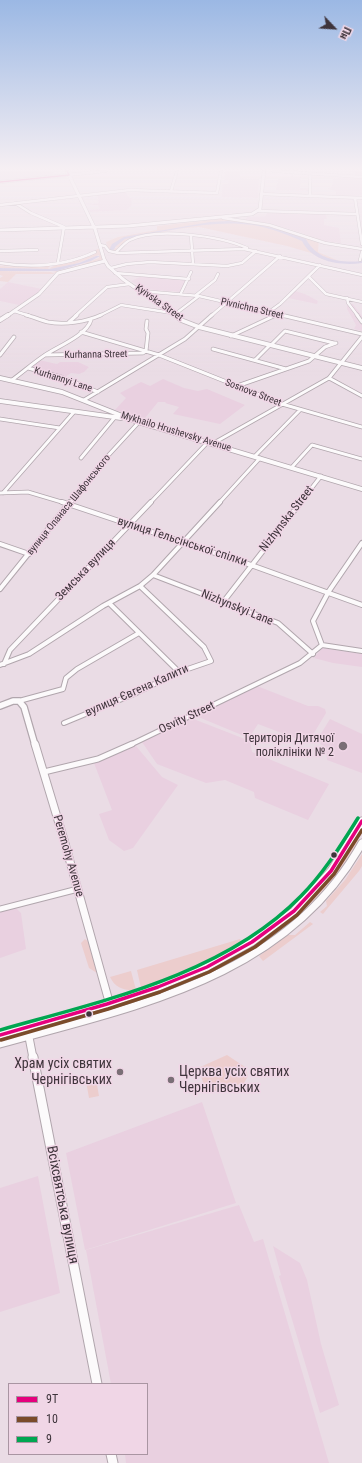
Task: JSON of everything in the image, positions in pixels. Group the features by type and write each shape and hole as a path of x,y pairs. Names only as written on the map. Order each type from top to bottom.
{"main road":[{"name":"Kyivska Street","path":"98,239 105,260 115,273 173,314 199,327 362,368"},
{"path":"0,320 43,291 58,273 105,260"},
{"name":"Mykhailo Hrushevsky Avenue","path":"0,378 62,392 137,421 362,488"},
{"path":"0,401 137,421"},
{"path":"108,416 112,414 112,412"},
{"path":"0,706 13,701 19,701"},
{"name":"Peremohy Avenue","path":"19,701 24,707 44,772 112,1013"},
{"path":"0,1035 170,984 204,970 231,956 266,934 299,906 325,880 341,859 361,826"},
{"path":"0,1044 112,1013 162,996 206,980 255,954 292,926 322,898 347,868 362,843"},
{"name":"Всіхсвятська вулиця","path":"27,1026 97,1383"}],"street":[{"path":"58,262 63,239"},
{"path":"115,253 126,242 133,239"},
{"path":"191,239 193,264"},
{"path":"207,239 240,246 250,250"},
{"path":"313,239 325,243 362,249"},
{"path":"101,247 105,246 108,250 115,253 193,250 250,250 362,275"},
{"path":"0,251 37,250"},
{"path":"111,268 128,263 152,262 218,266 240,263 256,251"},
{"path":"0,263 30,266 80,259 95,252"},
{"path":"360,260 362,252"},
{"path":"84,400 185,339 280,256"},
{"path":"269,312 280,304 320,265"},
{"path":"181,293 189,279 190,272"},
{"path":"115,273 189,279"},
{"path":"14,311 48,322 90,320 121,305 173,314 215,280 218,274"},
{"path":"309,277 326,294 362,302"},
{"path":"69,322 107,287 130,284"},
{"name":"Pivnichna Street","path":"142,291 198,295 362,336"},
{"path":"358,301 362,296"},
{"path":"347,298 348,303 362,322"},
{"path":"231,336 276,315"},
{"name":"Kurhanna Street","path":"12,380 81,332 90,324 90,320"},
{"path":"146,351 148,333 146,329 147,321"},
{"name":"Sosnova Street","path":"81,332 159,355 282,404 362,427"},
{"path":"235,386 309,360 325,347 336,343 285,332 255,360"},
{"path":"362,336 329,378 362,396"},
{"path":"0,355 14,337"},
{"path":"213,349 286,368"},
{"name":"Kurhanna Street","path":"45,356 120,355 143,353 146,351"},
{"name":"Kurhannyi Lane","path":"28,368 61,377 98,392"},
{"name":"Земська вулиця","path":"2,665 10,650 130,524 210,443 329,378"},
{"path":"2,665 29,654 109,603 140,586 153,575 300,410"},
{"path":"1,494 74,412"},
{"path":"81,458 115,417"},
{"path":"0,419 60,428"},
{"name":"вулиця Опанаса Шафонського","path":"0,589 137,421"},
{"path":"292,467 312,445 362,459"},
{"name":"Nizhynska Street","path":"224,601 321,476"},
{"name":"вулиця Гельсінської спілки","path":"1,494 28,492 69,504 251,565 362,605"},
{"path":"362,543 328,594 313,621 322,645 362,651"},
{"path":"0,544 29,554"},
{"name":"Nizhynskyi Lane","path":"153,575 278,623 313,654"},
{"name":"вулиця Євгена Калити","path":"64,723 127,697 179,672 211,661 204,647 140,586"},
{"path":"109,603 179,672"},
{"path":"19,701 63,689 66,678 139,632"},
{"name":"Osvity Street","path":"44,772 91,761 115,752 300,663 313,654 322,645"},
{"path":"0,909 78,889"}],"shaded area":[{"path":"113,239 130,239 120,248 113,247 110,249 113,250 114,248 118,248 114,252 108,250 106,242"},
{"path":"256,239 319,239 318,252 339,261 324,260 311,253"},
{"path":"319,239 341,239 341,243"},
{"path":"97,249 99,249 103,261 56,273 53,272 75,267 99,258 99,255 75,264 49,269 54,266 88,257"},
{"path":"96,256 100,256 91,261 57,271 0,271 0,268 50,269 79,263"},
{"path":"0,263 42,267 53,264 48,268 49,269 0,268 0,266 21,268 0,265"},
{"path":"0,271 51,272 55,274 16,274 8,282 0,281 0,278 3,276 0,275"},
{"path":"142,276 186,280 180,292 143,289 131,281"},
{"path":"8,282 42,289 19,305 0,301 0,289"},
{"path":"295,291 305,294 318,301 317,304 288,298"},
{"path":"347,304 353,304 362,316 362,331 354,329 356,325 347,309"},
{"path":"39,360 57,364 60,362 78,362 89,367 84,372 79,374 71,373 64,378 30,368"},
{"path":"163,379 184,388 198,391 207,389 245,405 220,424 173,414 179,407 165,403 166,402 158,402 145,418 115,410 126,398 120,393 141,382 150,386"},
{"path":"322,648 362,654 362,667 333,663 314,658"},
{"path":"257,686 308,706 318,706 325,709 326,713 308,743 258,724 249,738 196,716"},
{"path":"191,718 250,741 252,752 329,784 308,820 255,798 254,792 225,780 206,783 157,764 142,742"},
{"name":"Територія Дитячої поліклініки № 2","path":"330,719 362,734 362,773 327,760 326,747 320,744 321,742 317,740"},
{"path":"136,746 162,777 178,785 133,848 124,851 109,840 99,814 112,810 94,763"},
{"path":"357,839 359,840 350,857 327,887 301,913 256,948 254,946 299,912 325,885 347,856"},
{"path":"362,854 362,866 359,871 323,914 320,912 327,906 326,901 345,880"},
{"path":"16,908 21,913 26,949 0,958 0,912"},
{"path":"310,922 313,924 263,961 259,956 288,935 295,935"},
{"path":"85,939 89,942 97,973 89,968 81,943"},
{"path":"240,939 244,944 192,971 141,988 137,970"},
{"path":"249,950 250,952 212,972 186,984 145,999 144,996 185,982 225,965"},
{"path":"131,971 136,990 121,988 112,981 110,977"},
{"path":"227,1055 245,1067 248,1076 244,1083 207,1093 198,1068"},
{"path":"96,1079 99,1096 89,1098 86,1081"},
{"path":"202,1102 236,1203 85,1250 66,1153"},
{"path":"38,1176 60,1293 0,1312 0,1188"},
{"path":"239,1205 254,1242 263,1239 329,1463 126,1463 125,1455 148,1455 148,1383 111,1383 86,1250"},
{"path":"273,1246 300,1263 307,1280 321,1344 339,1405 320,1413 279,1276 281,1275"}],"waterway":[{"path":"111,250 114,245 122,239"},
{"path":"302,239 307,247 320,257 337,262 362,262"}],"transit line":[{"name":"9","path":"0,1030 76,1009 153,984 190,969 225,952 259,931 290,907 310,887 327,865 358,818"},
{"name":"9Т","path":"0,1035 107,1004 158,987 207,967 252,942 294,911 331,871 362,821"},
{"name":"10","path":"1,1040 108,1009 160,992 209,972 255,947 297,915 334,874 362,830"}],"place":[{"name":"Територія Дитячої поліклініки № 2","path":"343,746"},
{"name":"Храм усіх святих Чернігівських","path":"120,1072"},
{"name":"Церква усіх святих Чернігівських","path":"171,1080"}]}
